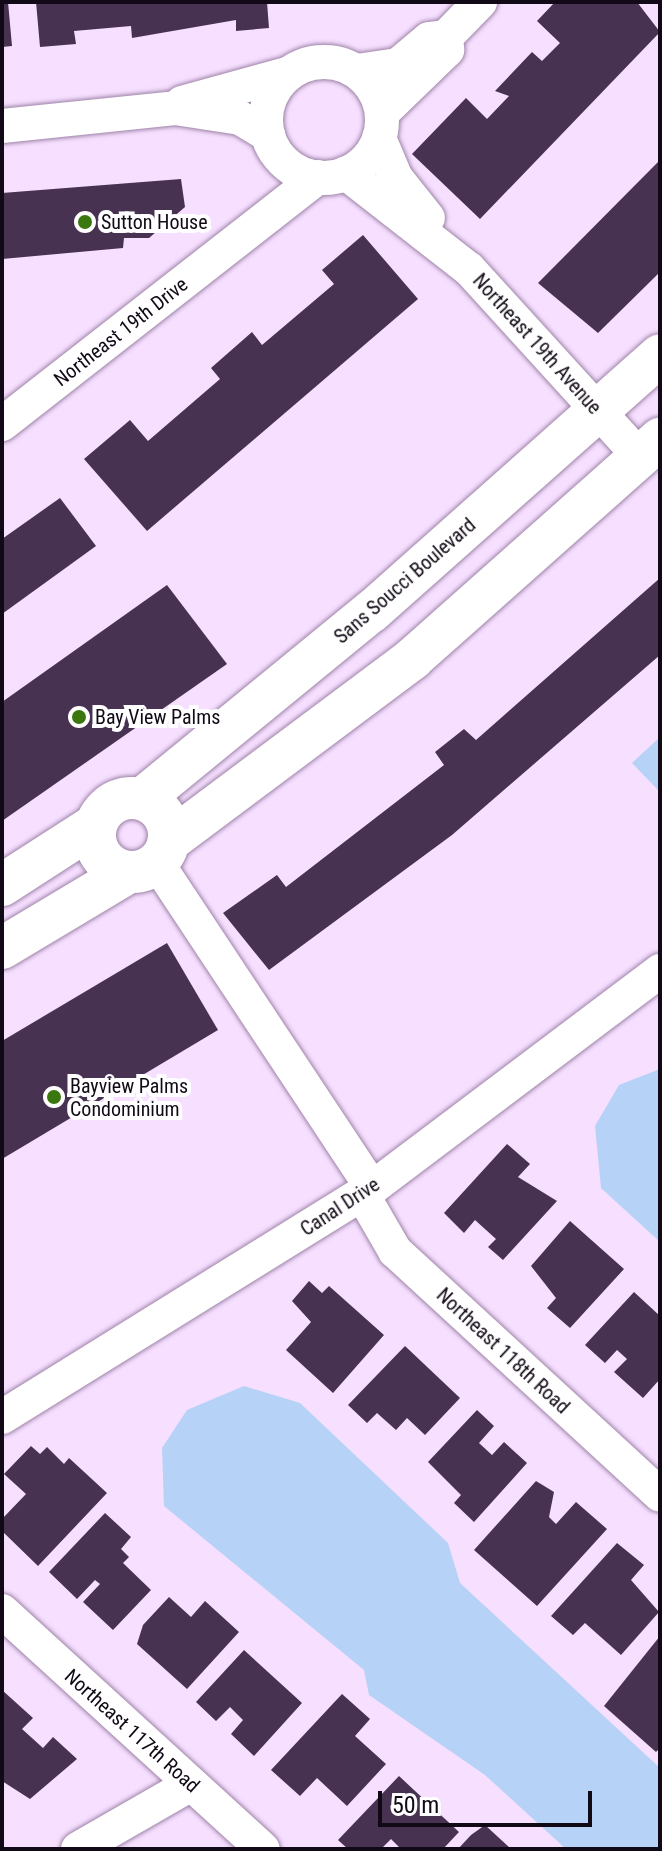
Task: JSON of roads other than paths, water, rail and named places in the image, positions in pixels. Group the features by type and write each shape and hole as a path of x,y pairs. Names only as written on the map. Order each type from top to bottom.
{"street":[{"path":"175,108 194,95 257,87 324,62 357,71 398,65 429,39 446,37 480,2"},
{"path":"2,126 175,108 240,118 272,142 332,175 381,126 447,50 446,37"},
{"path":"357,71 381,126"},
{"path":"272,142 269,102 290,73"},
{"name":"Northeast 19th Avenue","path":"381,126 431,233 598,412 650,448"},
{"name":"Northeast 19th Drive","path":"238,238 239,224 272,179 272,142"},
{"name":"Northeast 19th Avenue","path":"332,175 412,228 431,233"},
{"name":"Northeast 19th Drive","path":"2,424 238,238 252,235 299,186 332,175"},
{"name":"Sans Soucci Boulevard","path":"142,799 372,611 660,355"},
{"path":"2,948 152,859 412,659 650,448"},
{"path":"2,885 95,825 108,805 142,799 166,820 152,859"},
{"path":"95,825 101,856 152,859"},
{"name":"Northeast 118th Road","path":"152,859 367,1191 395,1251 660,1495"},
{"name":"Canal Drive","path":"2,1417 367,1191 660,971"},
{"name":"Northeast 117th Road","path":"2,1611 263,1849"},
{"path":"78,1849 191,1784"}],"water":[{"path":"660,737 660,790 659,791 632,763"},
{"path":"660,1069 660,1242 601,1188 595,1126 619,1085"},
{"path":"244,1386 300,1403 448,1543 460,1583 660,1768 660,1849 566,1849 485,1775 369,1695 364,1670 164,1506 162,1448 187,1410"}],"place":[{"name":"Sutton House","path":"85,222"},
{"name":"Bay View Palms","path":"79,717"},
{"name":"Bayview Palms Condominium","path":"54,1097"}]}
